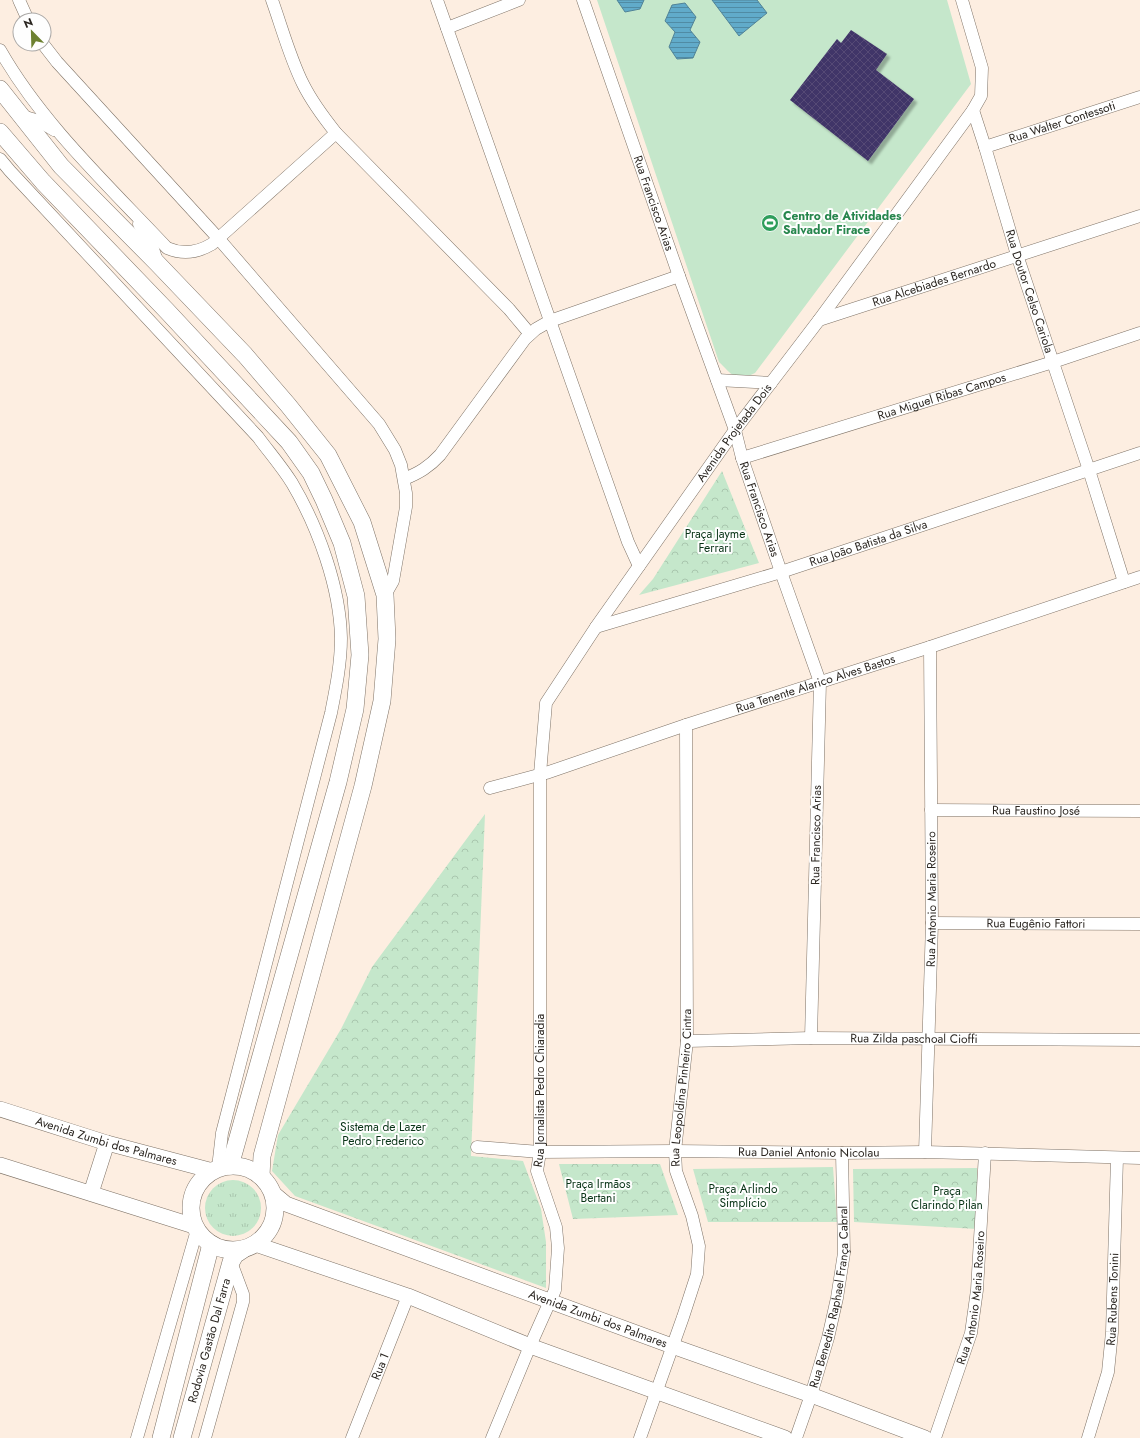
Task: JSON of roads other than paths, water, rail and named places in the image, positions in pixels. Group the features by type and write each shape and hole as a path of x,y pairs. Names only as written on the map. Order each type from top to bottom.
{"main road":[{"path":"0,89 62,166 250,360 328,455 362,522 385,595 387,639 382,701 363,786 262,1156 261,1176"},
{"path":"0,132 42,182 167,311 289,442 311,473 324,500 342,544 356,596 360,655 355,709 336,790 220,1168"},
{"path":"220,1168 246,1168 261,1176 274,1194 276,1204 275,1216 265,1237 250,1246 232,1251 221,1249 203,1238 195,1228 191,1210 195,1190 201,1181 220,1168"},
{"name":"Rodovia Gastão Dal Farra","path":"161,1438 211,1244"},
{"name":"Rodovia Gastão Dal Farra","path":"182,1438 231,1262 235,1256 250,1246"}],"street":[{"path":"19,0 24,12"},
{"path":"272,0 303,85 322,116 336,133 509,308 530,334"},
{"path":"437,0 628,542 640,566"},
{"path":"447,28 519,0"},
{"name":"Rua Francisco Arias","path":"584,0 679,276 735,430 742,458 820,682 811,1038"},
{"path":"962,0 982,68 981,96 973,110"},
{"path":"0,50 23,86 60,134 167,248 174,250 188,253 204,249 336,133"},
{"path":"49,52 218,238 379,424 395,450 404,479 406,508 393,580 385,595"},
{"name":"Rua Walter Contessoti","path":"985,147 1140,97"},
{"name":"Rua Doutor Celso Cariola","path":"973,110 1017,255 1089,470 1124,582"},
{"name":"Avenida Projetada Dois","path":"540,774 546,704 596,627 735,430 819,320 973,110"},
{"path":"22,116 39,121 60,134"},
{"path":"0,160 258,436 291,483 312,522 330,570 339,614 341,638 339,670 331,713 222,1133 220,1168"},
{"path":"130,208 152,249 157,263"},
{"name":"Rua Alcebiades Bernardo","path":"819,320 1140,216"},
{"path":"404,479 425,469 440,455 530,334 543,324 679,276"},
{"name":"Rua Miguel Ribas Campos","path":"742,458 1053,362 1140,333"},
{"path":"717,380 771,383"},
{"name":"Rua João Batista da Silva","path":"596,627 781,572 1140,453"},
{"name":"Rua Tenente Alarico Alves Bastos","path":"490,788 540,774 1140,577"},
{"name":"Rua Antonio Maria Roseiro","path":"925,1152 932,923 930,646"},
{"name":"Rua Leopoldina Pinheiro Cintra","path":"640,1438 696,1274 699,1246 692,1216 676,1171 675,1151 687,1041 686,725"},
{"name":"Rua Jornalista Pedro Chiaradia","path":"492,1438 549,1301 555,1290 558,1248 556,1227 537,1171 540,1152 540,774"},
{"name":"Rua Faustino José","path":"931,810 1140,811"},
{"name":"Rua Eugênio Fattori","path":"932,923 1140,924"},
{"name":"Rua Zilda paschoal Cioffi","path":"687,1041 811,1038 1140,1040"},
{"name":"Avenida Zumbi dos Palmares","path":"0,1109 107,1143 220,1168"},
{"path":"91,1193 107,1143"},
{"name":"Rua Daniel Antonio Nicolau","path":"477,1147 540,1152 675,1151 842,1154 925,1152 1140,1158"},
{"name":"Rua Antonio Maria Roseiro","path":"935,1438 971,1332 977,1290 985,1153"},
{"name":"Rua Benedito Raphael França Cabral","path":"796,1438 828,1338 837,1298 844,1253 842,1154"},
{"name":"Rua Rubens Tonini","path":"1088,1438 1108,1372 1112,1332 1117,1158"},
{"path":"0,1165 91,1193 195,1228 137,1438"},
{"name":"Avenida Zumbi dos Palmares","path":"274,1194 286,1204 672,1346 811,1394 925,1438"},
{"path":"250,1246 408,1296 530,1346 785,1438"},
{"path":"205,1438 243,1302 243,1294 231,1262"},
{"name":"Rua 1","path":"352,1438 408,1296"}],"water":[{"path":"617,0 644,0 640,9 625,12"},
{"path":"712,0 757,0 767,13 739,36"},
{"path":"685,3 696,17 690,30 700,42 693,58 677,59 669,47 675,32 665,21 672,5"}],"place":[{"name":"Centro de Atividades Salvador Firace","path":"770,223"}],"park label":[{"name":"Praça Jayme Ferrari","path":"715,541"},
{"name":"Sistema de Lazer Pedro Frederico","path":"383,1134"},
{"name":"Praça Irmãos Bertani","path":"598,1191"},
{"name":"Praça Arlindo Simplício","path":"743,1196"},
{"name":"Praça Clarindo Pilan","path":"947,1198"}]}
